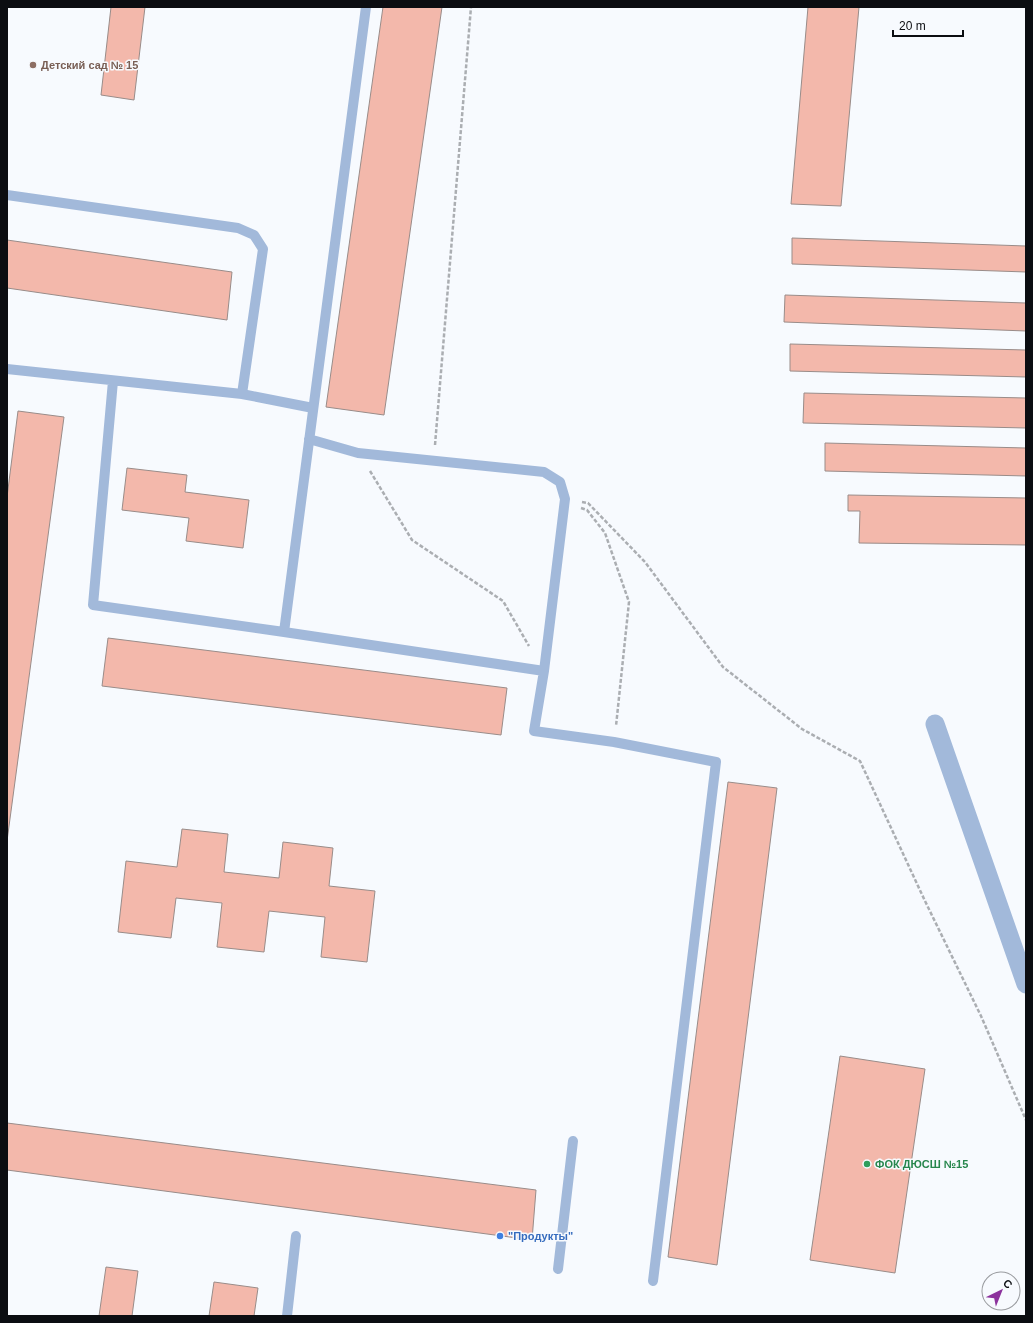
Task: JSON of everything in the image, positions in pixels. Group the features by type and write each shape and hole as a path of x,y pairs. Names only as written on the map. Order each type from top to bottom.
{"street":[{"path":"935,724 1026,984"}],"lane":[{"path":"284,632 366,7"},
{"path":"7,195 238,228 254,235 263,249 242,394"},
{"path":"7,369 242,394 313,408"},
{"path":"113,381 93,605 544,671"},
{"path":"309,439 358,453 434,462 544,472 560,482 565,499 544,671 534,731 614,742 716,762 653,1281"},
{"path":"558,1269 573,1141"},
{"path":"287,1316 296,1236"}],"path":[{"path":"434,462 471,7"},
{"path":"358,453 412,540 503,601 544,671"},
{"path":"565,499 587,510 605,533 629,602 614,742"},
{"path":"565,499 588,503 645,562 723,667 802,729 860,761 925,901 981,1016 1026,1120"}],"building":[{"path":"111,7 145,7 134,100 101,95"},
{"path":"383,7 442,7 384,415 326,407"},
{"path":"808,7 859,7 841,206 791,204"},
{"path":"792,238 1026,246 1026,272 792,264"},
{"path":"7,240 232,272 227,320 7,288"},
{"path":"785,295 1026,303 1026,331 784,322"},
{"path":"790,344 1026,350 1026,377 790,371"},
{"path":"804,393 1026,398 1026,428 803,423"},
{"path":"18,411 64,417 7,841 7,497"},
{"path":"825,443 1026,448 1026,476 825,471"},
{"path":"127,468 187,475 185,492 249,500 243,548 186,541 189,518 122,510"},
{"path":"848,495 1026,498 1026,545 859,543 860,511 848,511"},
{"path":"108,638 507,688 501,735 102,686"},
{"path":"728,782 777,788 717,1265 668,1257"},
{"path":"182,829 228,834 224,872 279,878 283,842 333,848 329,886 375,891 367,962 321,957 325,917 269,911 264,952 217,947 222,903 176,898 171,938 118,932 126,861 177,867"},
{"name":"ФОК ДЮСШ №15","path":"840,1056 925,1069 895,1273 810,1260"},
{"path":"7,1123 536,1190 532,1240 7,1170"},
{"path":"106,1267 138,1271 132,1316 99,1316"},
{"path":"214,1282 258,1288 254,1316 209,1316"}],"place":[{"name":"Детский сад № 15","path":"33,65"},
{"name":"ФОК ДЮСШ №15","path":"867,1164"},
{"name":"\"Продукты\"","path":"500,1236"}]}
